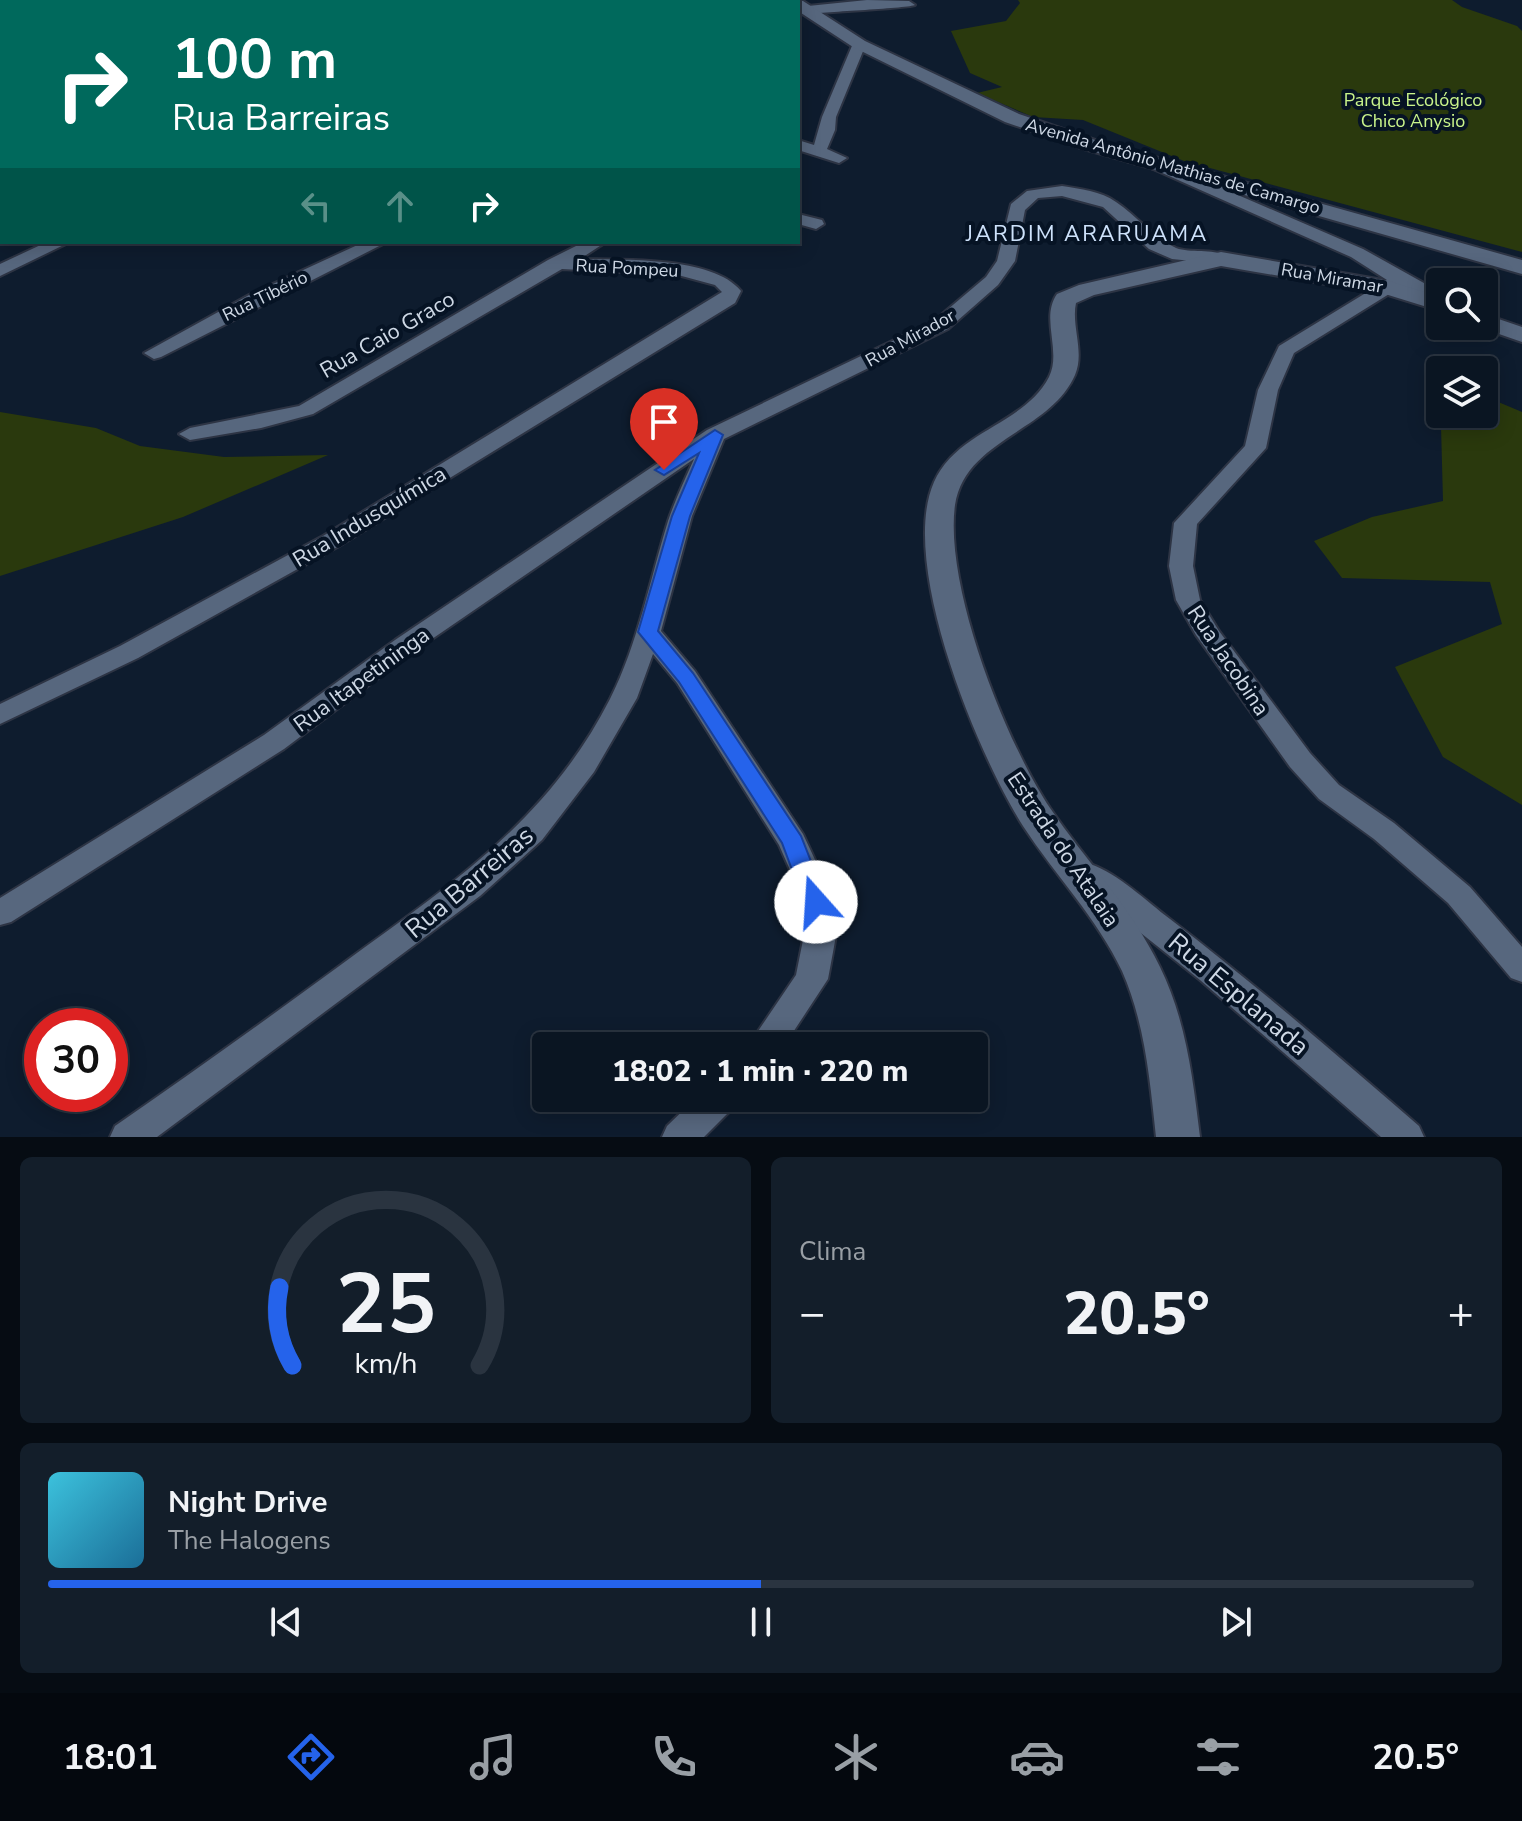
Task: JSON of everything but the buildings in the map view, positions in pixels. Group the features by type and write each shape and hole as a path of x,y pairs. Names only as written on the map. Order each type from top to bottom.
{"street":[{"path":"800,4 909,5"},
{"name":"Avenida Antônio Mathias de Camargo","path":"800,5 859,44 1012,118 1152,162 1522,267"},
{"path":"809,131 859,44"},
{"path":"809,131 828,130 819,151"},
{"path":"809,131 819,151 839,158"},
{"path":"1152,162 1357,253 1389,279"},
{"name":"Rua Mirador","path":"715,435 941,325 992,281 1006,261 1017,208 1033,194 1062,191 1089,196 1109,204 1155,245 1178,255 1221,259"},
{"path":"800,220 816,224"},
{"path":"0,271 57,244"},
{"name":"Rua Tibério","path":"154,353 256,299 374,244"},
{"name":"Rua Caio Graco","path":"190,434 261,422 306,410 593,244"},
{"name":"Rua Miramar","path":"1221,259 1389,279 1426,296"},
{"name":"Estrada do Atalaia","path":"1178,1137 1169,1063 1159,1015 1141,969 1105,907 1065,858 1024,797 997,745 954,617 940,555 941,503 954,466 984,440 1030,413 1063,375 1065,347 1061,311 1065,299 1087,290 1221,259"},
{"name":"Rua Pompeu","path":"554,264 691,272 729,284 732,291 728,299"},
{"name":"Rua Jacobina","path":"1389,279 1286,350 1268,390 1255,448 1186,523 1181,566 1188,600 1209,635 1300,760 1329,792 1384,831 1459,895 1522,969"},
{"name":"Rua Indusquímica","path":"0,715 129,652 331,541 728,299"},
{"path":"1498,326 1522,335"},
{"name":"Rua Barreiras","path":"128,1137 216,1076 469,888 532,832 584,765 624,698 648,632 681,516 715,435"},
{"name":"Rua Itapetininga","path":"0,913 274,742 404,646 715,435"},
{"path":"648,632 686,677 793,842 809,879 822,925 812,979 775,1032"},
{"name":"Rua Esplanada","path":"1065,858 1176,941 1406,1137"},
{"path":"680,1137 706,1112"}],"green space":[{"name":"Parque Ecológico Chico Anysio","path":"1018,0 1452,0 1462,7 1517,26 1522,31 1522,252 1184,161 1083,120 1033,117 977,93 1002,87 970,73 951,31 1006,21 1020,3"},
{"path":"1498,402 1522,412 1522,805 1443,757 1395,667 1502,624 1490,582 1342,578 1314,541 1372,517 1443,501 1441,428 1498,428"},
{"path":"0,412 96,428 140,446 224,457 328,455 183,517 0,576"}],"district":[{"name":"JARDIM ARARUAMA","path":"1087,233"}],"route":[{"path":"664,470 715,435 681,516 648,632 686,677 793,842 816,902"}]}
